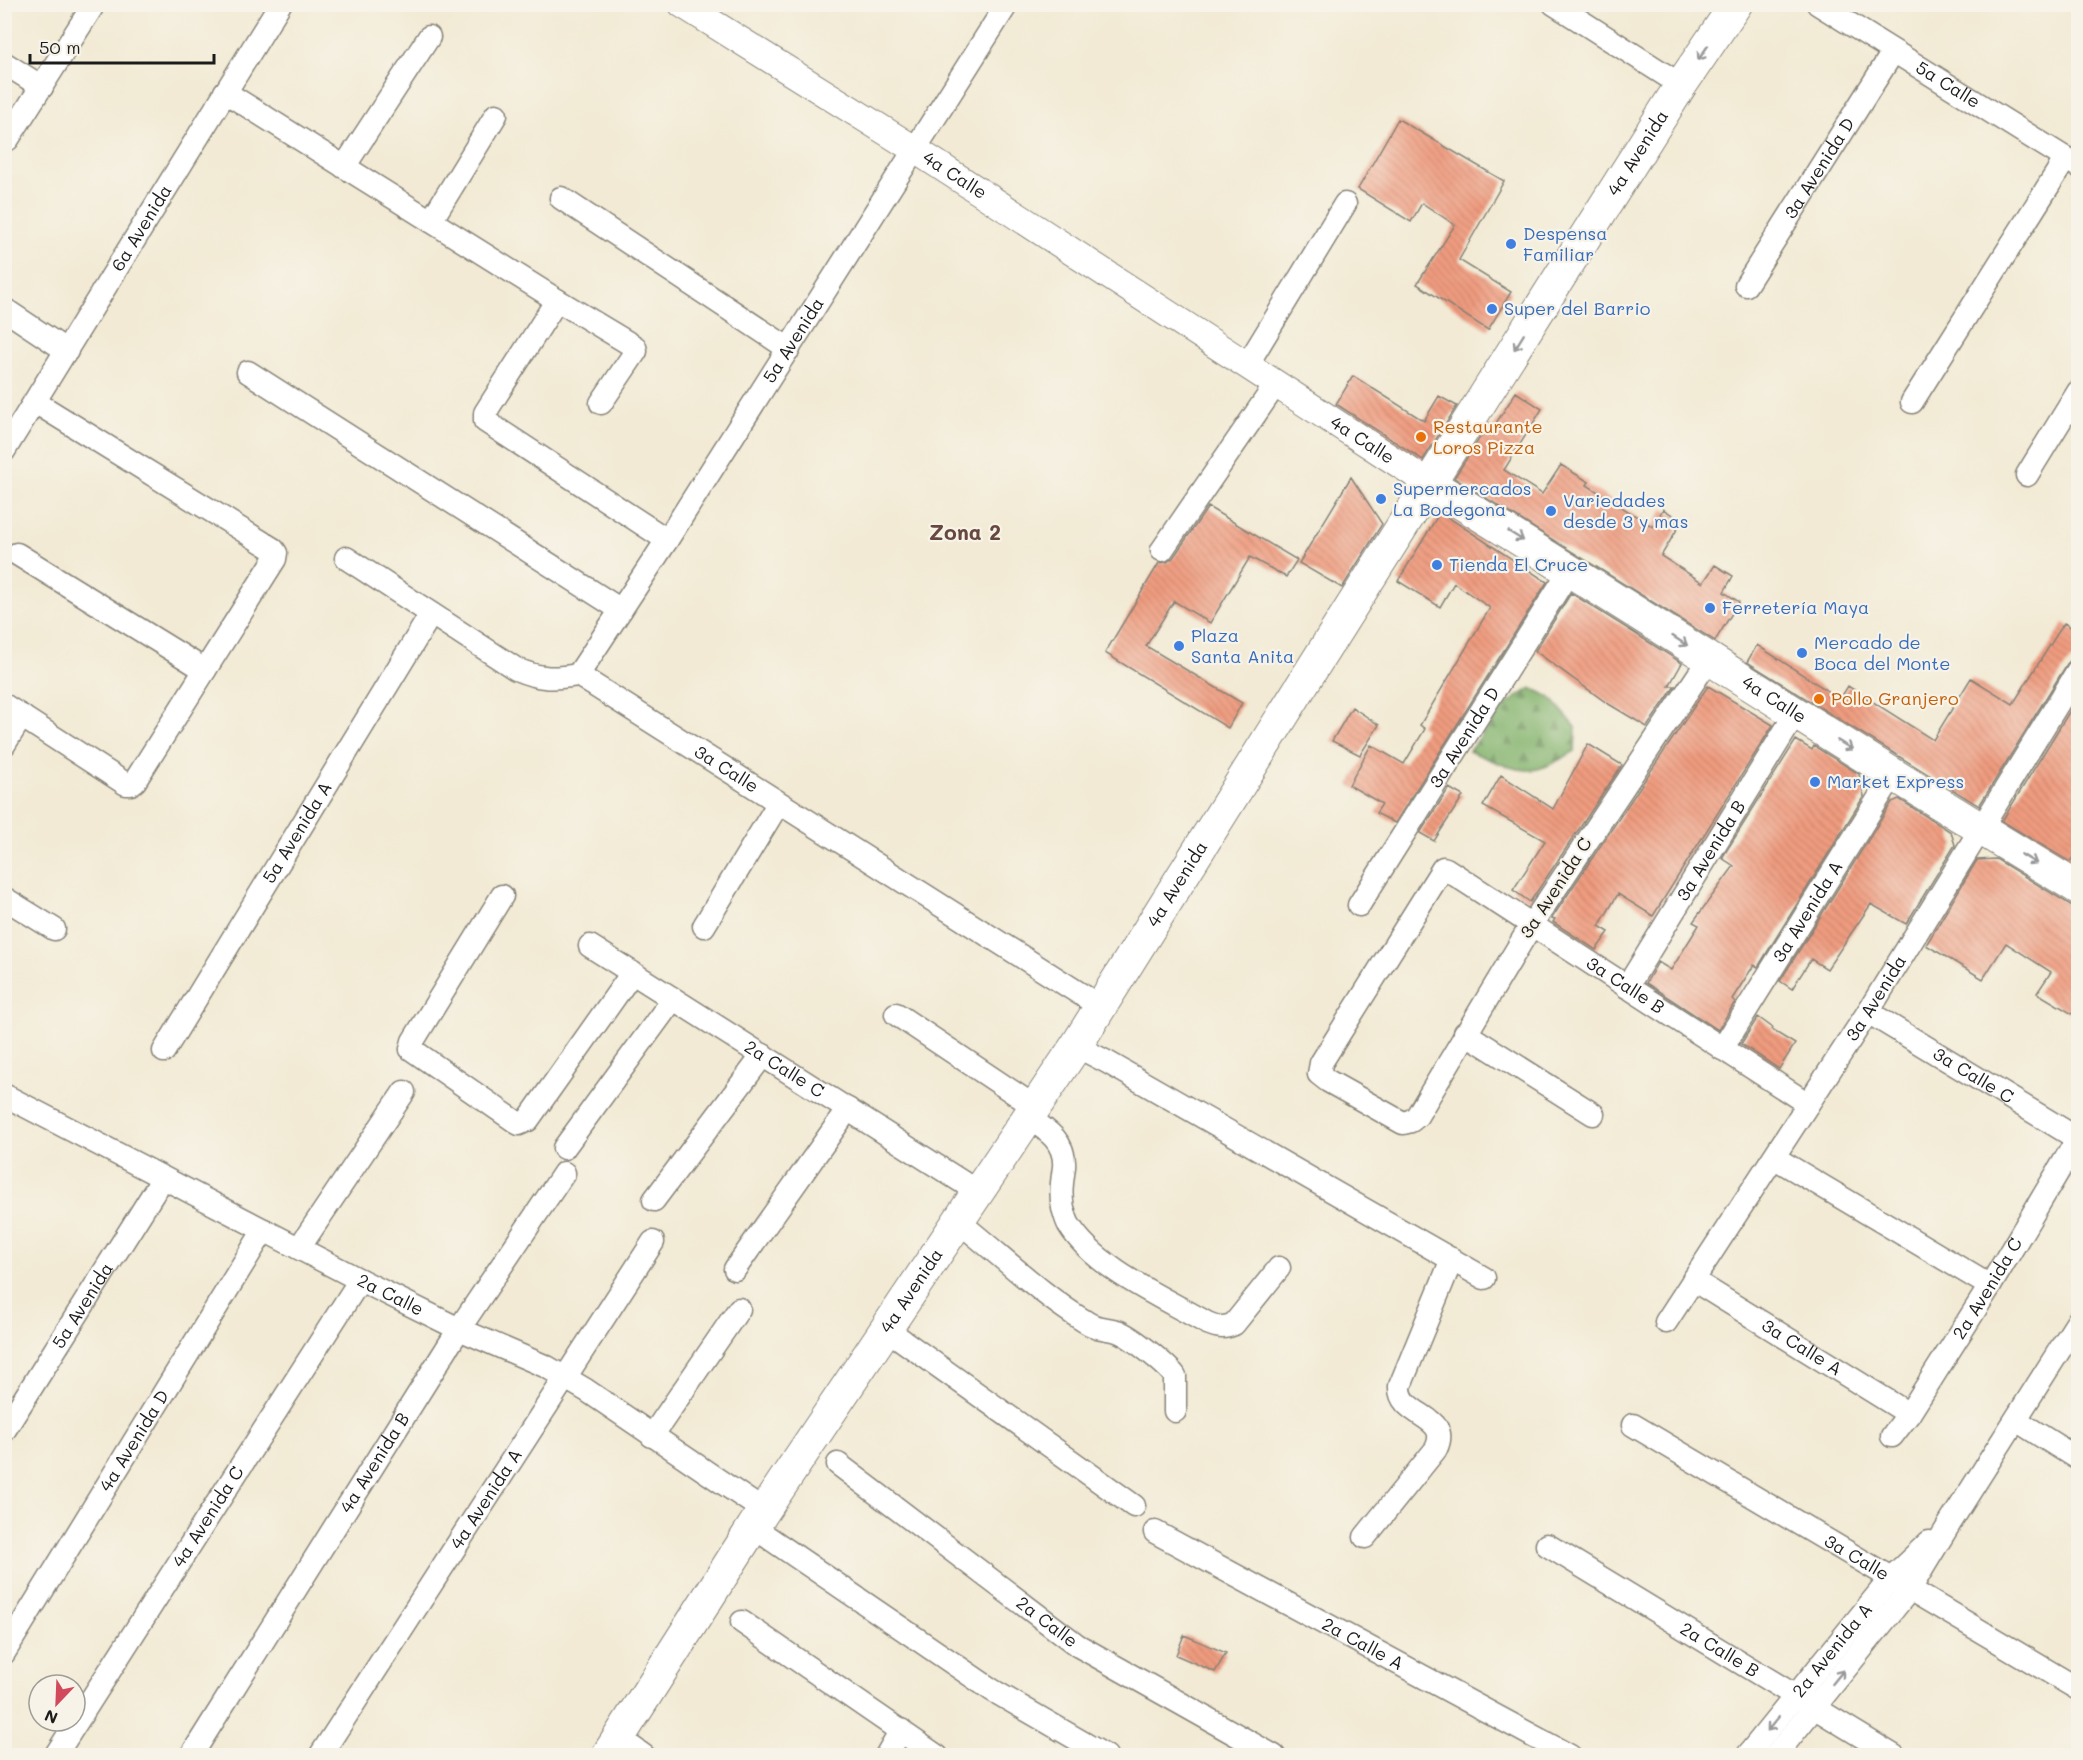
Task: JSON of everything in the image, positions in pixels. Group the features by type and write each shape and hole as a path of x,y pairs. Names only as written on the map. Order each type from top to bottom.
{"main road":[{"name":"4a Avenida","path":"613,1747 885,1328 959,1222 1076,1046 1681,85 1736,4"},
{"name":"4a Calle","path":"1430,484 1893,775 2079,888"}],"street":[{"path":"8,139 94,4"},
{"name":"6a Avenida","path":"4,451 280,4"},
{"name":"4a Calle","path":"682,4 914,149 1430,484"},
{"name":"5a Avenida","path":"578,675 667,540 1007,4"},
{"path":"1554,4 1681,85"},
{"name":"5a Calle","path":"1818,4 2072,162"},
{"path":"344,167 429,37"},
{"name":"3a Avenida D","path":"1746,285 1893,52"},
{"path":"4,63 42,87"},
{"path":"225,92 636,348 601,403"},
{"path":"431,221 495,115"},
{"path":"1911,402 2072,162"},
{"path":"561,198 789,349"},
{"path":"1247,365 1345,204"},
{"path":"557,300 485,413 485,421 667,540"},
{"path":"4,309 67,351"},
{"path":"248,372 621,610"},
{"path":"1162,550 1276,384"},
{"path":"2027,475 2079,392"},
{"path":"4,745 13,711 126,784 131,784 275,559 276,553 35,402"},
{"path":"17,554 205,670"},
{"path":"346,558 516,669 536,677 560,678 578,675"},
{"name":"3a Avenida D","path":"1359,905 1570,570"},
{"name":"5a Avenida A","path":"164,1051 431,614"},
{"name":"3a Avenida C","path":"1411,1121 1417,1116 1532,924 1709,659"},
{"name":"3a Avenida","path":"1666,1322 1868,1012 2079,671"},
{"name":"3a Calle","path":"578,675 1101,1007"},
{"name":"3a Avenida B","path":"1627,987 1796,714"},
{"name":"3a Avenida A","path":"1722,1048 1893,775"},
{"path":"704,926 778,804"},
{"name":"3a Calle B","path":"1411,1121 1403,1123 1328,1081 1320,1074 1321,1063 1443,868 1808,1104"},
{"path":"502,896 413,1041 411,1050 519,1124 528,1120 632,973"},
{"path":"4,898 54,929"},
{"name":"2a Calle C","path":"590,946 978,1192"},
{"path":"564,1148 673,999"},
{"name":"3a Calle C","path":"1868,1012 2078,1138"},
{"path":"896,1014 1032,1112 1058,1142 1064,1154 1060,1191 1067,1223 1088,1250 1103,1263 1207,1323 1226,1328 1234,1324 1279,1268"},
{"path":"1465,1033 1593,1114"},
{"path":"1076,1046 1484,1278"},
{"path":"654,1200 763,1055"},
{"path":"299,1248 404,1092"},
{"name":"2a Calle","path":"4,1095 360,1280 459,1329 566,1377 652,1436 759,1519 992,1690 1106,1755"},
{"path":"735,1269 848,1109"},
{"name":"2a Avenida C","path":"1892,1436 1909,1414 1990,1286 2078,1138"},
{"path":"1774,1158 1990,1286"},
{"name":"4a Avenida B","path":"191,1755 459,1329 564,1173"},
{"name":"5a Avenida","path":"4,1431 163,1178"},
{"path":"959,1222 1046,1294 1086,1323 1096,1328 1118,1331 1162,1363 1175,1376 1175,1411"},
{"name":"4a Avenida D","path":"4,1653 264,1230"},
{"name":"4a Avenida A","path":"320,1755 653,1242"},
{"path":"1365,1537 1440,1442 1441,1434 1436,1425 1404,1402 1400,1395 1400,1386 1452,1259"},
{"name":"4a Avenida C","path":"55,1755 360,1280"},
{"name":"3a Calle A","path":"1693,1280 1909,1414"},
{"path":"652,1436 739,1309"},
{"name":"2a Avenida A","path":"1747,1755 1804,1702 1950,1523 2079,1321"},
{"path":"885,1328 1134,1506"},
{"path":"2016,1420 2079,1459"},
{"name":"3a Calle","path":"1634,1425 2079,1689"},
{"name":"2a Calle","path":"838,1464 1077,1645 1274,1755"},
{"name":"2a Calle A","path":"1155,1532 1570,1755"},
{"name":"2a Calle B","path":"1547,1545 1894,1755"},
{"path":"742,1622 937,1755"},
{"name":"2a Avenida A","path":"1775,1755 1804,1702"},
{"path":"886,1755 901,1730"},
{"path":"613,1747 644,1755"}],"green space":[{"path":"1531,688 1550,697 1576,727 1575,751 1546,766 1527,770 1505,765 1469,751 1507,704"}],"building":[{"path":"1398,119 1504,181 1459,260 1511,292 1488,330 1417,284 1455,225 1422,203 1411,222 1358,189"},
{"path":"1353,376 1424,421 1439,396 1457,406 1423,460 1336,404"},
{"path":"1516,392 1542,409 1504,470 1542,494 1561,465 1589,482 1587,485 1653,527 1663,509 1682,521 1661,556 1703,583 1715,565 1733,576 1724,592 1739,602 1715,641 1454,478 1488,425 1493,428"},
{"path":"1351,477 1382,524 1342,588 1299,563"},
{"path":"1208,507 1297,560 1286,577 1250,557 1210,623 1174,601 1146,646 1242,703 1228,728 1105,653 1159,563 1173,558"},
{"path":"1440,512 1547,582 1395,823 1376,813 1382,804 1349,785 1371,745 1404,764 1425,729 1420,725 1490,608 1454,583 1440,607 1398,581"},
{"path":"1571,593 1682,663 1669,686 1675,686 1647,727 1607,703 1535,651"},
{"path":"2064,623 2079,632 2079,658 2072,659 2067,664 1979,806 1747,662 1757,645 1840,699 1848,686 1933,740 1971,678 2013,704"},
{"path":"1708,686 1773,725 1653,916 1618,894 1599,926 1609,932 1596,950 1553,922 1555,919 1552,918"},
{"path":"2079,696 2079,848 2070,862 2002,821"},
{"path":"1352,707 1379,725 1360,755 1332,741"},
{"path":"1796,740 1812,750 1814,746 1859,774 1864,796 1758,967 1754,965 1732,999 1735,1002 1718,1030 1646,983 1658,962 1671,970 1699,925 1693,922 1734,866 1722,858"},
{"path":"1588,744 1622,765 1530,902 1513,890 1545,841 1483,806 1501,775 1553,809"},
{"path":"1449,788 1463,796 1434,841 1420,833"},
{"path":"1899,799 1951,832 1955,845 1906,924 1871,904 1827,969 1811,959 1792,989 1780,981 1892,802"},
{"path":"1996,859 2079,910 2079,1018 2037,993 2051,972 2006,943 1983,979 1926,945 1977,860"},
{"path":"1758,1017 1773,1028 1772,1030 1795,1044 1779,1069 1741,1044"},
{"path":"1184,1635 1226,1653 1215,1672 1176,1655"}],"place":[{"name":"Despensa Familiar","path":"1511,244"},
{"name":"Super del Barrio","path":"1492,309"},
{"name":"Restaurante Loros Pizza","path":"1421,437"},
{"name":"Supermercados La Bodegona","path":"1381,499"},
{"name":"Variedades desde 3 y mas","path":"1551,511"},
{"name":"Tienda El Cruce","path":"1437,565"},
{"name":"Ferretería Maya","path":"1710,608"},
{"name":"Plaza Santa Anita","path":"1179,646"},
{"name":"Mercado de Boca del Monte","path":"1802,653"},
{"name":"Pollo Granjero","path":"1819,699"},
{"name":"Market Express","path":"1815,782"}],"district":[{"name":"Zona 2","path":"965,533"}]}
